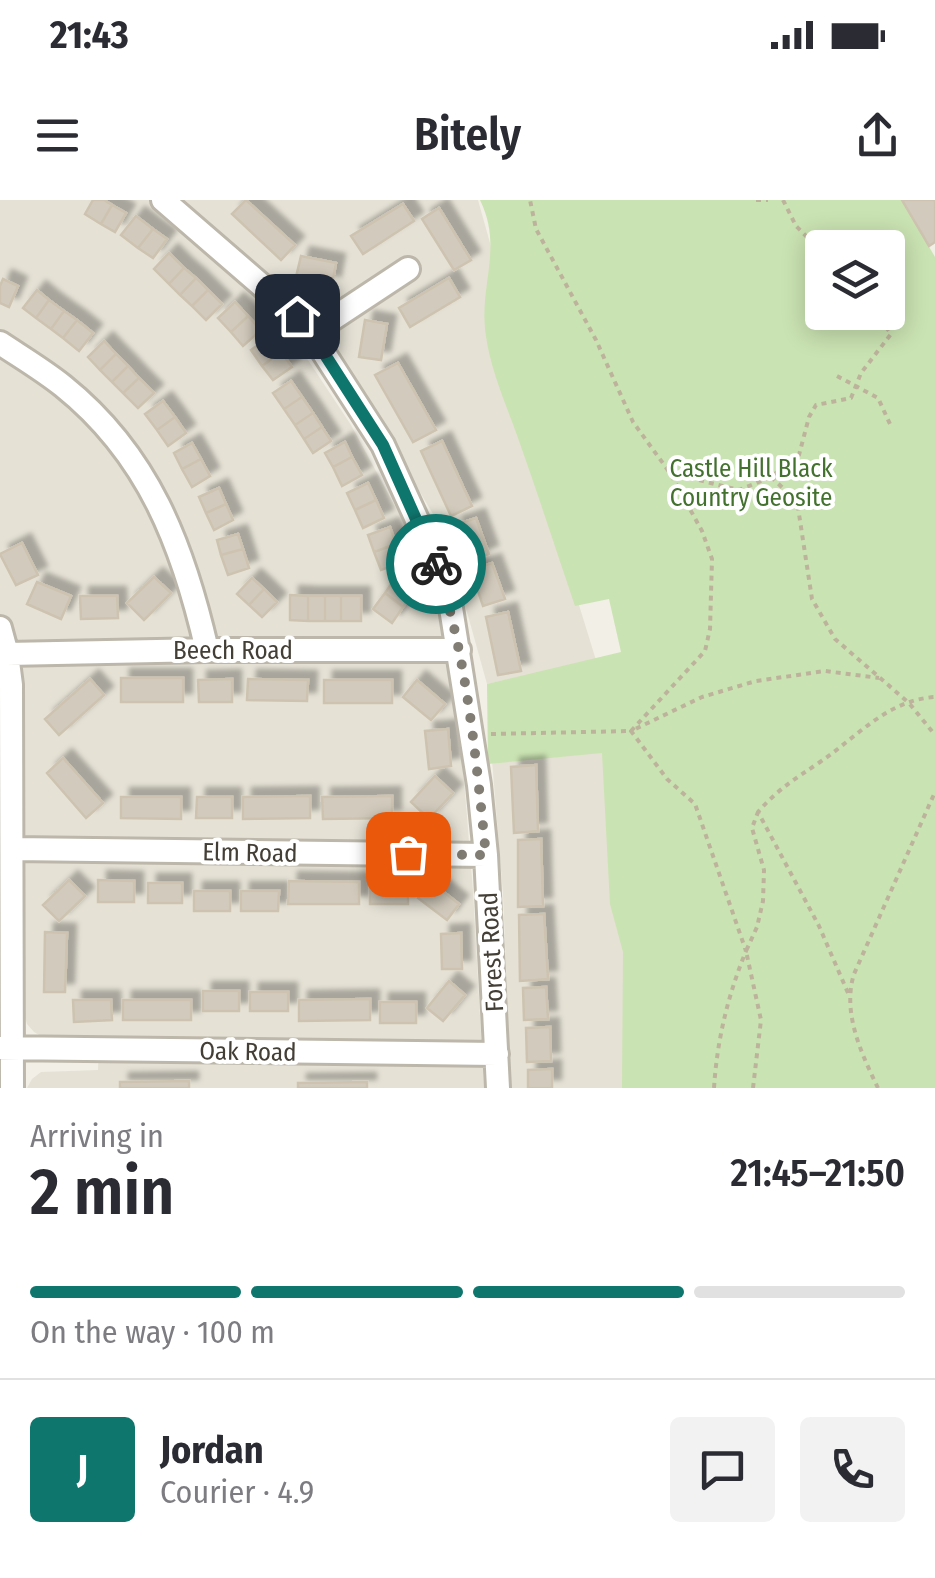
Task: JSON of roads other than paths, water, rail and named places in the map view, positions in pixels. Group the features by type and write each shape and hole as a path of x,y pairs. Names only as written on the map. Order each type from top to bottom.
{"street":[{"name":"Forest Road","path":"162,200 297,316 311,333 383,445 433,555 451,608 472,738 486,855 498,1088"},
{"path":"311,333 408,269"},
{"path":"0,343 65,388 106,427 141,472 172,531 192,586 206,650"},
{"path":"0,628 11,685 13,849 6,1048 12,1088"},
{"name":"Beech Road","path":"7,654 458,650"},
{"name":"Elm Road","path":"13,849 486,855"},
{"name":"Oak Road","path":"6,1048 497,1054"}],"park label":[{"name":"Castle Hill Black Country Geosite","path":"751,482"}]}
